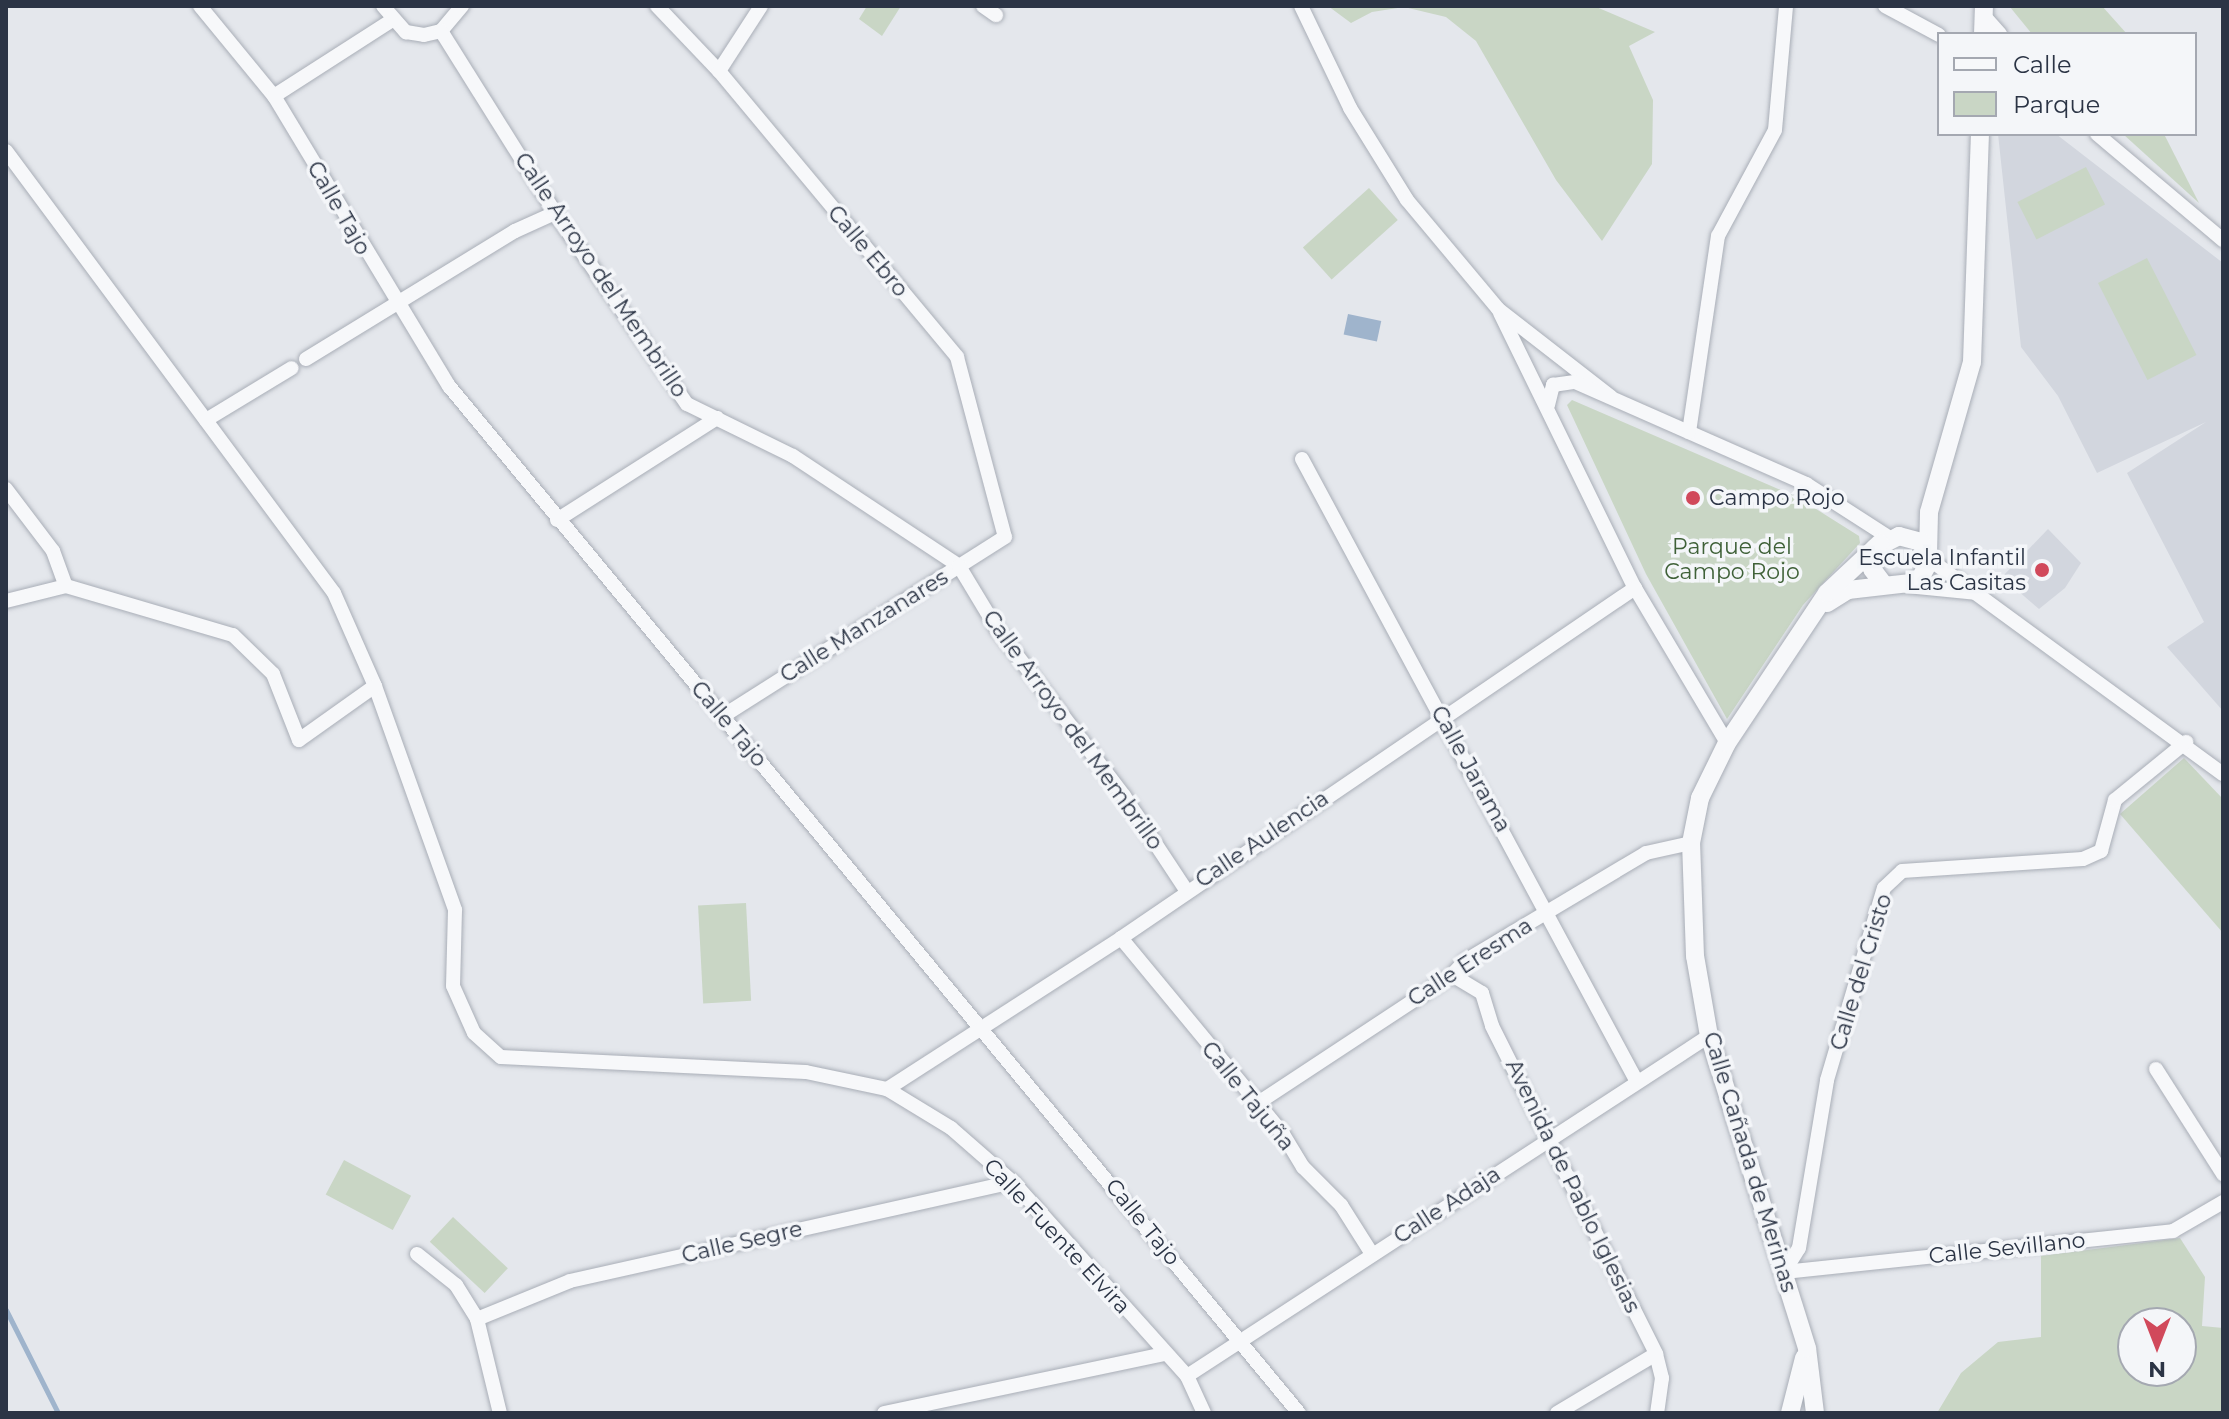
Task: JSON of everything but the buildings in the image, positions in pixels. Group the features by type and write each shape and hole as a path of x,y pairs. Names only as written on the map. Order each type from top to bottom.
{"street":[{"name":"Calle Tajo","path":"200,6 274,96 395,304 449,386 557,520 984,1027 1299,1413"},
{"path":"383,6 391,21 406,32 441,31 462,6"},
{"name":"Calle Ebro","path":"657,6 719,71 957,357 1005,537"},
{"path":"719,71 761,6"},
{"path":"983,6 996,15"},
{"path":"1689,432 1718,236 1775,130 1786,6"},
{"path":"1885,6 1937,34"},
{"path":"1304,10 1350,108 1407,200 1498,309 1611,397"},
{"path":"274,96 391,21"},
{"name":"Calle Arroyo del Membrillo","path":"441,31 555,213 687,404 793,456 959,566 997,629 1124,796 1186,890"},
{"path":"1905,586 1922,579 1929,556 1929,512 1972,362 1980,136"},
{"path":"2099,136 2223,240"},
{"path":"6,151 334,593 375,686 299,740 273,674 233,635 66,586 6,601"},
{"path":"306,359 515,231 555,213"},
{"path":"1498,309 1548,405 1635,588 1727,743"},
{"path":"206,420 292,368"},
{"path":"1548,405 1550,388 1565,380 1611,397 1806,484 1890,539 1917,539 1929,556 2186,742 2223,774"},
{"path":"557,520 717,418"},
{"name":"Calle Jarama","path":"1302,459 1549,912 1637,1082"},
{"path":"6,489 53,551 66,586"},
{"name":"Calle Cañada de Merinas","path":"1815,1413 1807,1348 1709,1036 1695,956 1691,843 1700,798 1727,743 1849,567 1890,539 1914,530 1929,512"},
{"name":"Calle Manzanares","path":"723,716 1005,537"},
{"path":"1890,539 1871,562 1874,576 1884,585 1978,593"},
{"name":"Calle Cañada de Merinas","path":"1821,607 1848,590 1884,585"},
{"name":"Calle Aulencia","path":"887,1089 1121,938 1186,890 1635,588"},
{"name":"Calle Fuente Elvira","path":"375,686 455,910 453,986 474,1033 501,1057 806,1072 887,1089 951,1128 1013,1182 1187,1376 1204,1413"},
{"name":"Calle del Cristo","path":"1784,1272 1799,1248 1827,1080 1884,888 1902,871 2083,859 2101,851 2115,800 2186,742"},
{"name":"Calle Eresma","path":"1258,1103 1452,975 1465,961 1646,853 1691,843"},
{"name":"Calle Tajuña","path":"1121,938 1258,1103 1303,1167 1341,1205 1372,1254"},
{"name":"Avenida de Pablo Iglesias","path":"1452,975 1482,993 1492,1026 1656,1354 1662,1378 1657,1413"},
{"name":"Calle Adaja","path":"1187,1376 1549,1137 1709,1036"},
{"path":"2156,1069 2223,1174"},
{"name":"Calle Segre","path":"477,1319 570,1281 1013,1182"},
{"name":"Calle Sevillano","path":"1784,1272 2173,1231 2223,1202"},
{"path":"417,1254 456,1285 477,1319 500,1413"},
{"path":"1790,1413 1807,1348"},
{"path":"884,1413 1165,1354"},
{"path":"1557,1413 1656,1354"}],"shaded area":[{"path":"1998,136 2059,136 2223,263 2223,711 2167,647 2204,622 2127,473 2206,422 2097,473 2058,396 2021,347"},
{"name":"Escuela Infantil Las Casitas","path":"2048,529 2081,563 2065,588 2039,609 2002,577"}],"green space":[{"path":"867,6 901,6 882,36 859,19"},
{"path":"1328,6 1594,6 1655,32 1629,46 1653,100 1652,164 1602,241 1556,180 1476,41 1446,17 1404,7 1372,12 1351,23"},
{"path":"2102,6 2125,32 2030,32 2010,7"},
{"path":"2125,136 2165,136 2199,203"},
{"path":"2086,167 2105,204 2036,239 2017,202"},
{"path":"1369,188 1398,220 1332,280 1303,248"},
{"path":"2147,258 2196,355 2147,380 2098,283"},
{"name":"Parque del Campo Rojo","path":"1572,400 1797,497 1859,536 1860,543 1803,605 1727,719 1646,574 1567,405"},
{"path":"2184,758 2223,799 2223,933 2120,814"},
{"path":"746,903 751,1001 703,1003 698,906"},
{"path":"344,1160 411,1196 393,1230 326,1194"},
{"path":"453,1217 508,1268 485,1293 430,1242"},
{"path":"2180,1238 2205,1277 2202,1326 2223,1328 2223,1413 1937,1413 1961,1373 1998,1342 2041,1337 2041,1256"}],"water":[{"path":"1348,314 1381,321 1377,342 1344,335"}],"waterway":[{"path":"6,1310 58,1413"}],"place":[{"name":"Campo Rojo","path":"1693,498"},
{"name":"Escuela Infantil Las Casitas","path":"2042,570"}]}
